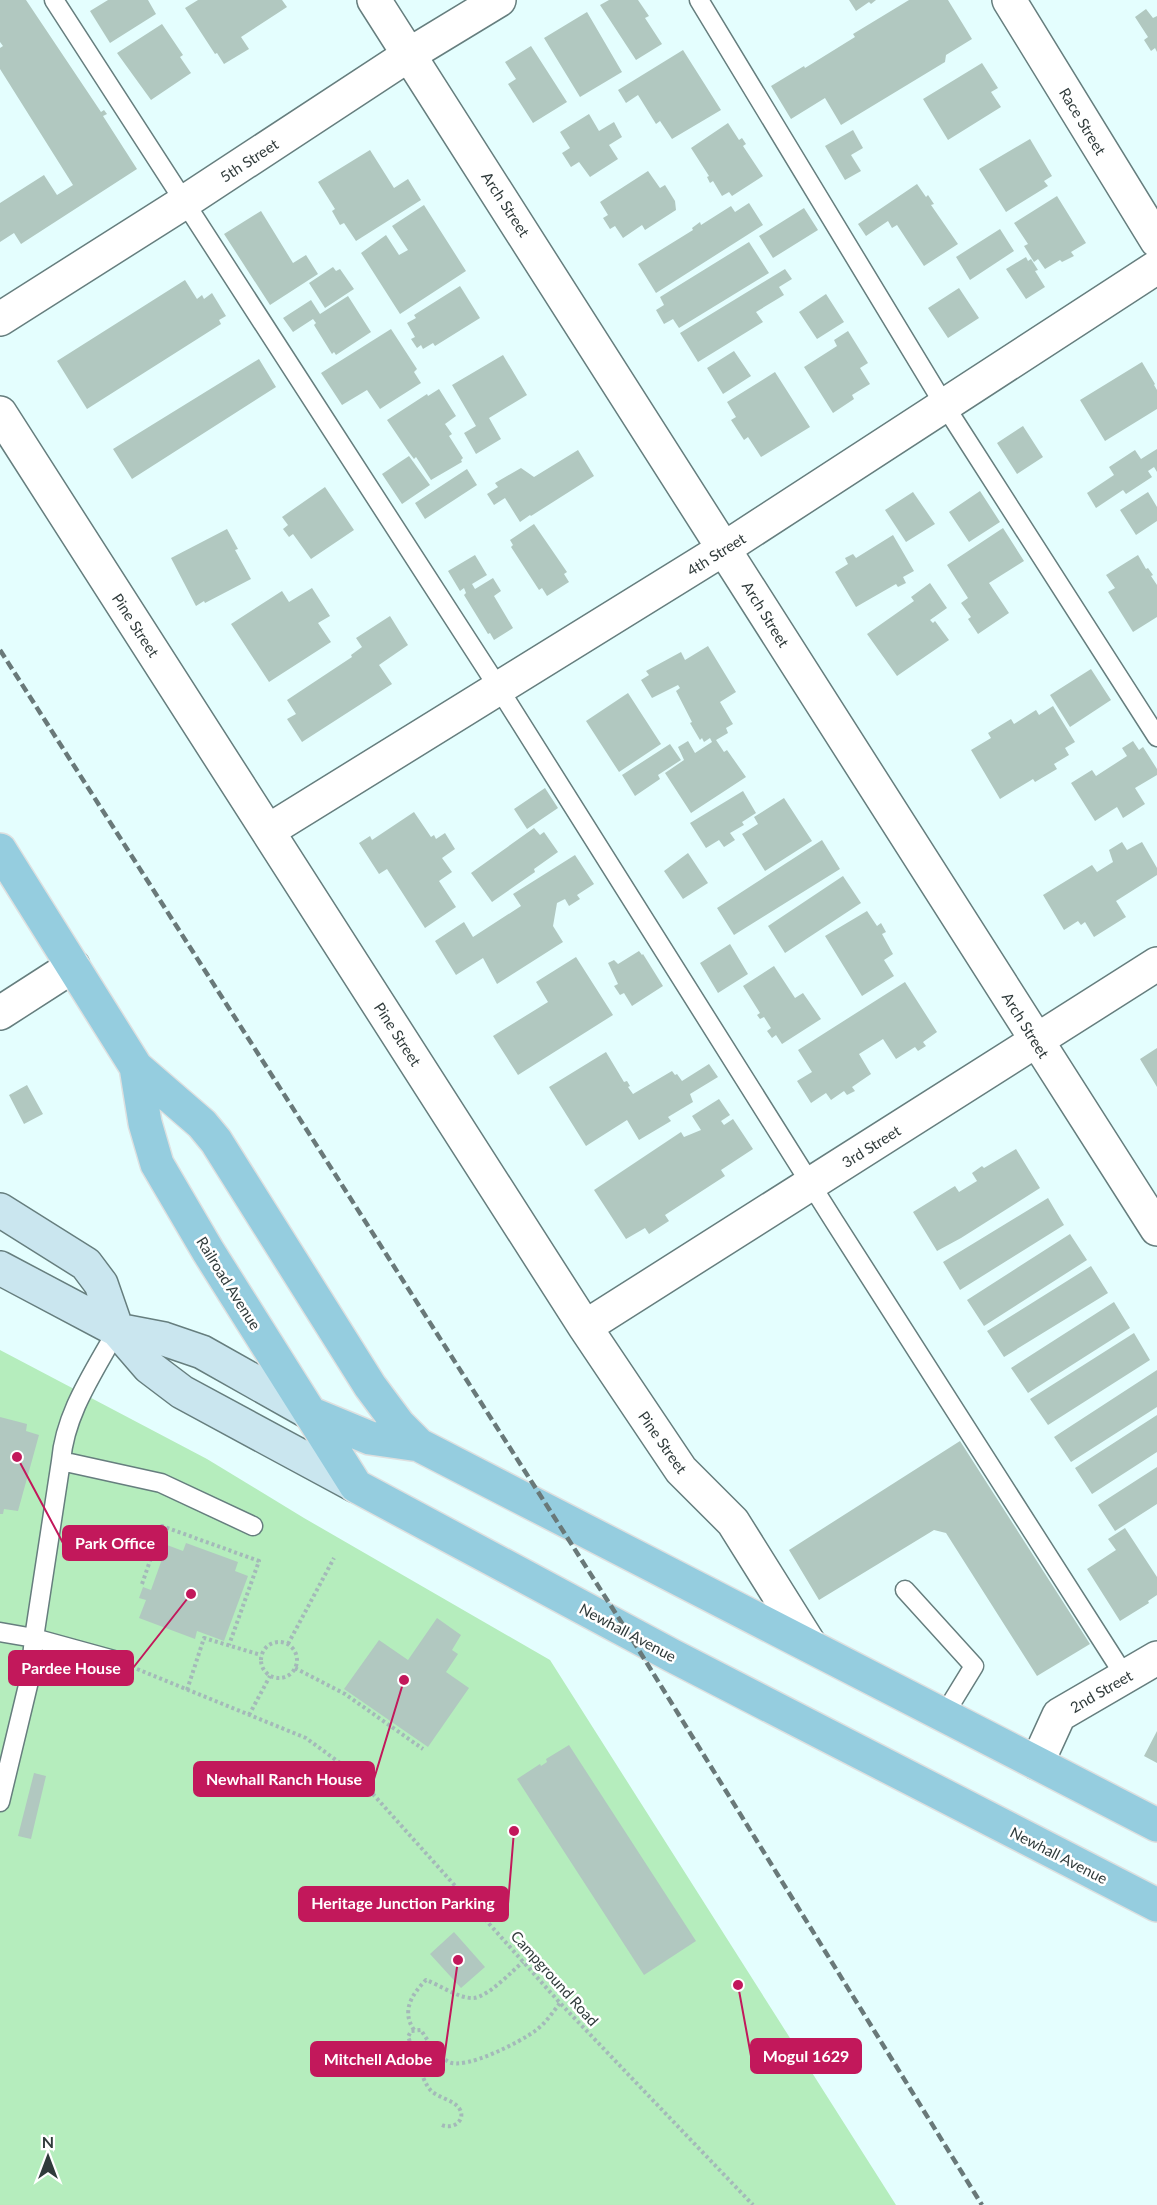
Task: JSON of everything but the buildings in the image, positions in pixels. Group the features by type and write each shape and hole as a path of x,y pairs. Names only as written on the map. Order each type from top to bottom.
{"main road":[{"name":"Railroad Avenue","path":"0,850 136,1067 202,1124 216,1141 370,1386 399,1425 419,1445"},
{"name":"Railroad Avenue","path":"136,1067 145,1123 158,1164 208,1251 356,1485"},
{"name":"Newhall Avenue","path":"312,1414 370,1438 419,1445 1157,1825"},
{"name":"Newhall Avenue","path":"356,1485 671,1655 1157,1905"}],"street":[{"name":"Arch Street","path":"374,0 1157,1229"},
{"name":"5th Street","path":"0,319 183,203 410,54 499,0"},
{"name":"Race Street","path":"1009,0 1157,241"},
{"name":"4th Street","path":"268,831 725,548 1157,267"},
{"name":"Pine Street","path":"0,412 585,1327 681,1470 733,1522 810,1646"},
{"name":"3rd Street","path":"585,1327 1157,964"},
{"path":"0,1013 73,966"},
{"path":"0,1210 87,1264 101,1284 117,1330"},
{"name":"Newhall Avenue","path":"0,1268 117,1330 164,1339 202,1352 312,1414"},
{"name":"Newhall Avenue","path":"117,1330 149,1367 182,1392 356,1485"},
{"name":"2nd Street","path":"1037,1763 1059,1715 1157,1658"}],"lane":[{"path":"54,0 183,203 498,687 1126,1678"},
{"path":"699,0 945,406 1157,737"},
{"path":"0,1802 30,1677 62,1445 72,1412 117,1330"},
{"path":"61,1461 161,1483 253,1526"},
{"path":"905,1590 974,1665 944,1714"},
{"path":"0,1632 34,1638 114,1660"}],"path":[{"path":"142,1584 162,1526 259,1561 229,1646"},
{"path":"288,1644 334,1558"},
{"path":"187,1690 204,1638 261,1655"},
{"path":"278,1641 288,1644 296,1654 295,1668 284,1677 270,1676 263,1669 261,1655 270,1644 278,1641"},
{"name":"Campground Road","path":"114,1660 306,1738 355,1774 560,2003 753,2205"},
{"path":"295,1668 345,1694 423,1749"},
{"path":"249,1714 270,1676"},
{"path":"414,2030 410,2023 408,2008 415,1991 426,1980 459,1995 475,1998 491,1990 524,1962"},
{"path":"442,2125 449,2128 456,2125 460,2119 460,2112 456,2106 432,2093 426,2083 408,2037 414,2030 421,2030 429,2042 451,2063 461,2064 495,2052 537,2030 560,2003"}],"green space":[{"path":"0,1350 207,1459 304,1518 550,1660 896,2205 0,2205"}],"railway":[{"path":"0,650 627,1631 982,2205"}],"place":[{"name":"Park Office","path":"17,1457"},
{"name":"Pardee House","path":"191,1594"},
{"name":"Newhall Ranch House","path":"404,1680"},
{"name":"Heritage Junction Parking","path":"514,1831"},
{"name":"Mitchell Adobe","path":"458,1960"},
{"name":"Mogul 1629","path":"738,1985"}]}
